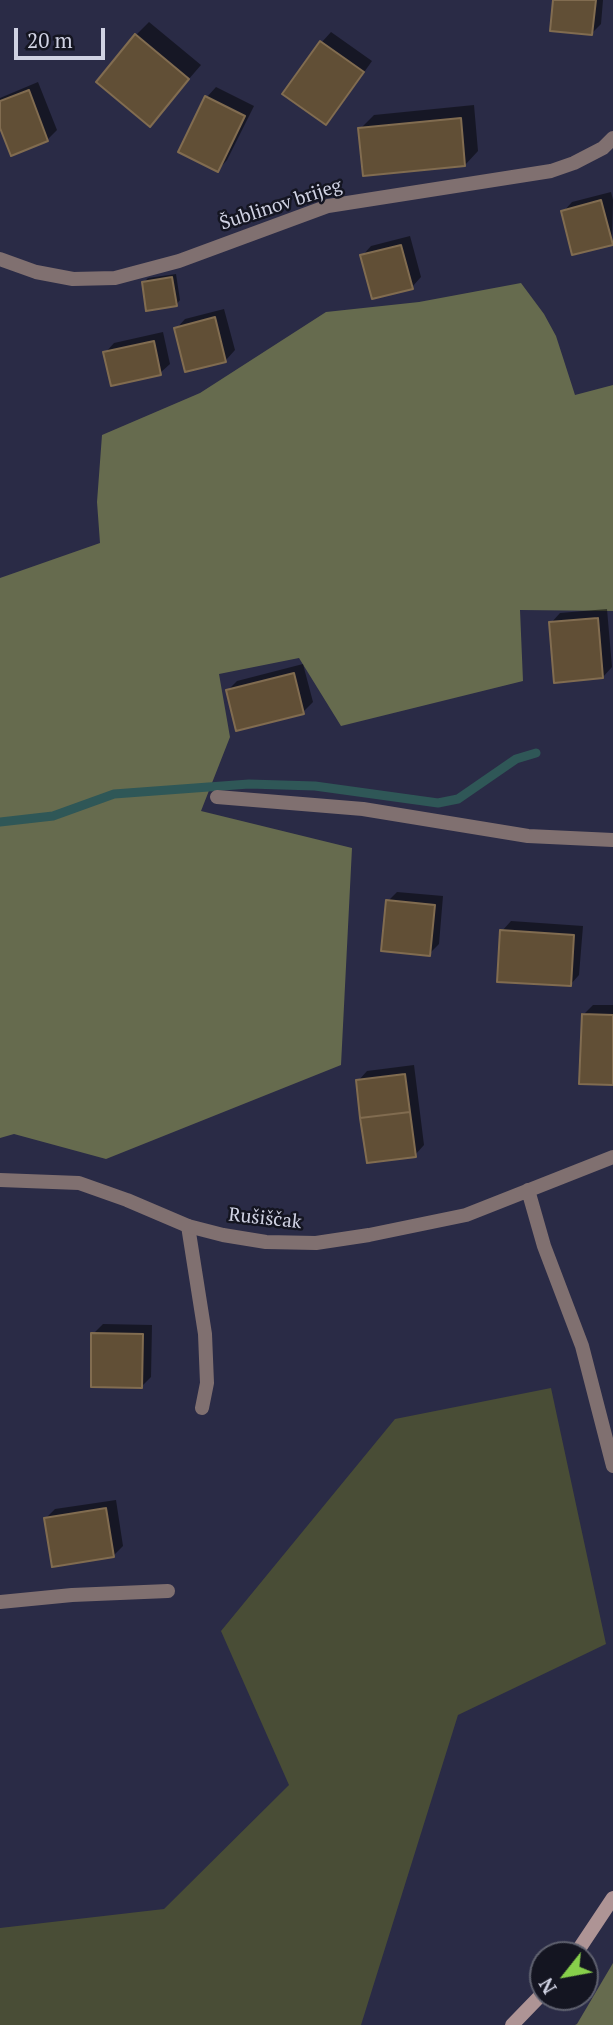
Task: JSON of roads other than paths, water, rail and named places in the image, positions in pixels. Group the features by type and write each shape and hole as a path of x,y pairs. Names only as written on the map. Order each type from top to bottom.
{"street":[{"name":"Šublinov brijeg","path":"0,259 36,272 73,279 115,278 179,261 328,206 551,171 603,148 613,138"},
{"path":"217,797 363,809 528,836 613,840"},
{"name":"Rušiščak","path":"0,1180 79,1183 188,1226 266,1242 316,1243 369,1236 466,1215 613,1157"},
{"path":"528,1189 544,1246 582,1346 613,1466"},
{"path":"188,1226 205,1334 206,1383 202,1408"},
{"path":"0,1602 72,1595 168,1591"},
{"path":"584,1941 613,1898"},
{"path":"512,2025 529,2007"}],"waterway":[{"path":"0,822 53,816 114,794 249,784 315,786 438,803 458,799 516,759 536,753"}]}
